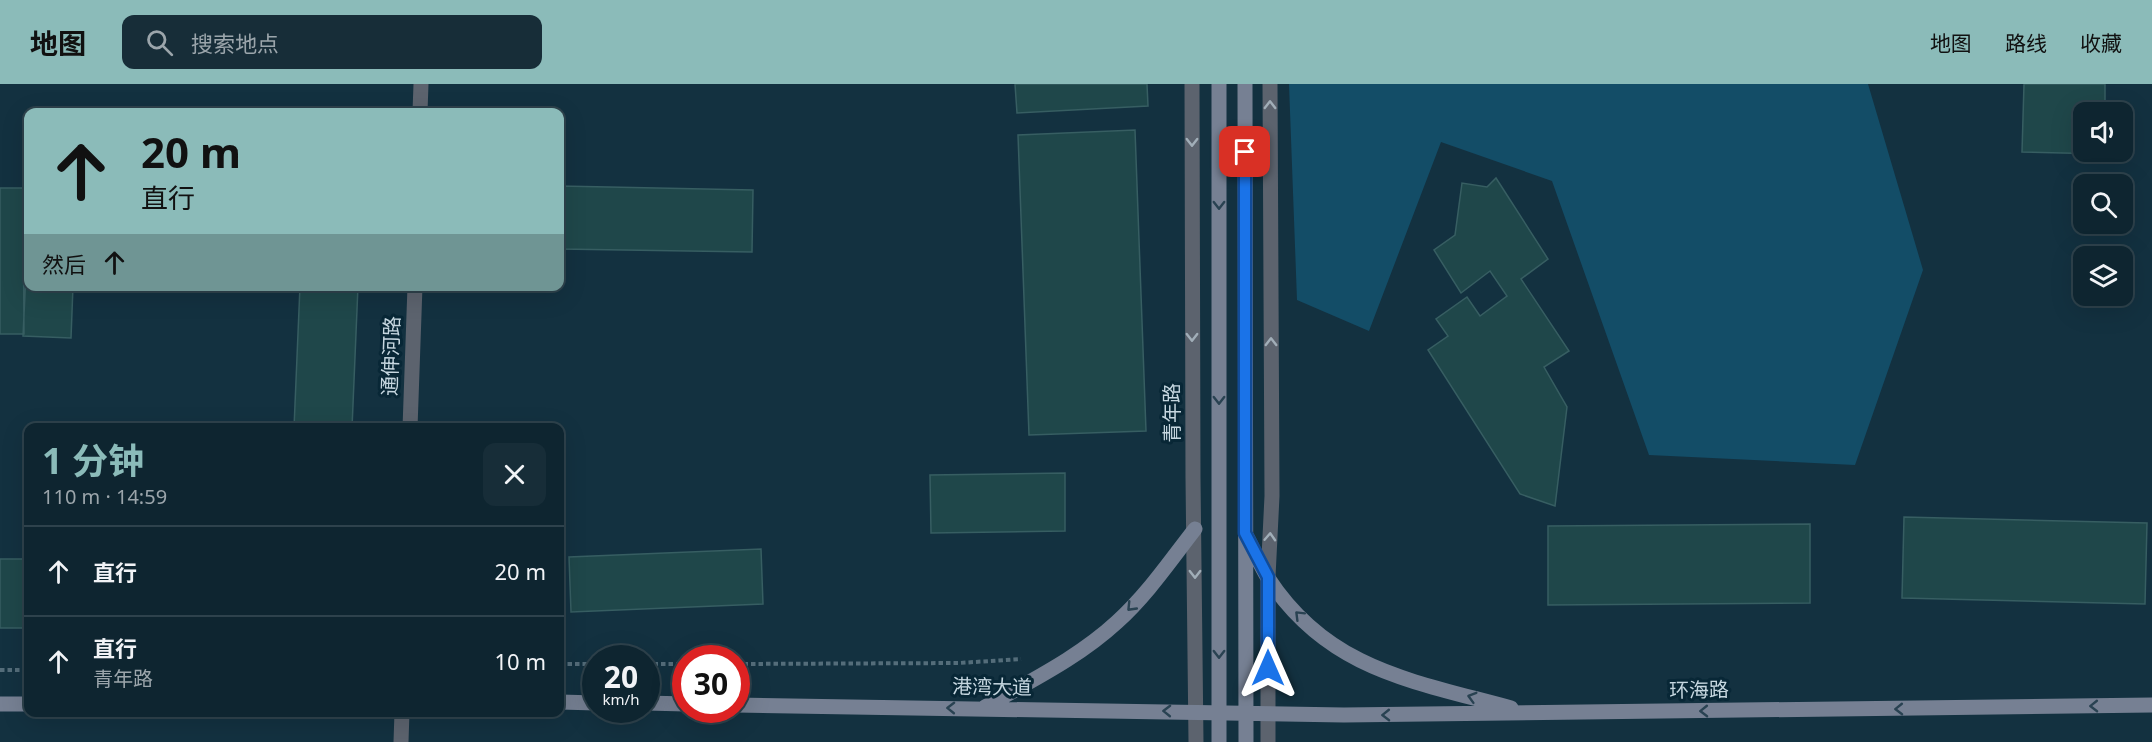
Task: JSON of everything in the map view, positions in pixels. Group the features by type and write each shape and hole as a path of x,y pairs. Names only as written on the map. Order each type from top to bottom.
{"main road":[{"path":"1219,84 1219,742"},
{"path":"1245,84 1246,742"},
{"path":"983,708 1076,655 1118,622 1143,595 1195,529"},
{"path":"1245,533 1268,577 1295,612 1327,642 1359,661 1388,673 1528,713"},
{"path":"564,702 582,703"},
{"path":"0,704 24,704"},
{"name":"港湾大道","path":"750,705 1246,713"},
{"name":"环海路","path":"1246,713 1344,715 2152,705"}],"street":[{"path":"420,108 421,84"},
{"name":"青年路","path":"1192,84 1196,742"},
{"path":"1268,742 1268,577 1272,496 1270,84"},
{"name":"通伸河路","path":"410,423 415,291"},
{"path":"401,742 402,717"}],"path":[{"path":"750,664 959,663 1029,658"},
{"path":"564,664 582,664"},
{"path":"0,670 24,670"}],"shaded area":[{"path":"1289,84 1868,84 1923,270 1855,465 1649,455 1552,181 1441,142 1369,331 1297,300"}],"building":[{"path":"1015,84 1147,84 1148,106 1017,113"},
{"path":"2024,84 2105,84 2105,102 2073,102 2073,153 2022,152"},
{"path":"1135,130 1146,431 1029,435 1018,135"},
{"path":"1496,178 1548,259 1521,279 1569,351 1544,367 1567,407 1555,506 1520,494 1428,350 1448,336 1436,319 1467,297 1480,316 1507,296 1490,271 1461,293 1434,250 1455,235 1462,183 1487,187"},
{"path":"564,186 753,190 752,252 564,249"},
{"path":"0,188 23,188 24,334 0,334"},
{"path":"25,291 73,291 71,338 23,336"},
{"path":"300,291 358,291 352,423 294,423"},
{"path":"1065,473 1065,531 931,533 930,475"},
{"path":"1904,517 2147,523 2145,604 1902,598"},
{"path":"1810,524 1810,603 1548,605 1548,526"},
{"path":"761,549 763,604 571,612 569,557"},
{"path":"0,559 24,559 24,628 0,628"}],"route":[{"path":"1245,152 1245,533 1268,577 1268,668"}]}
